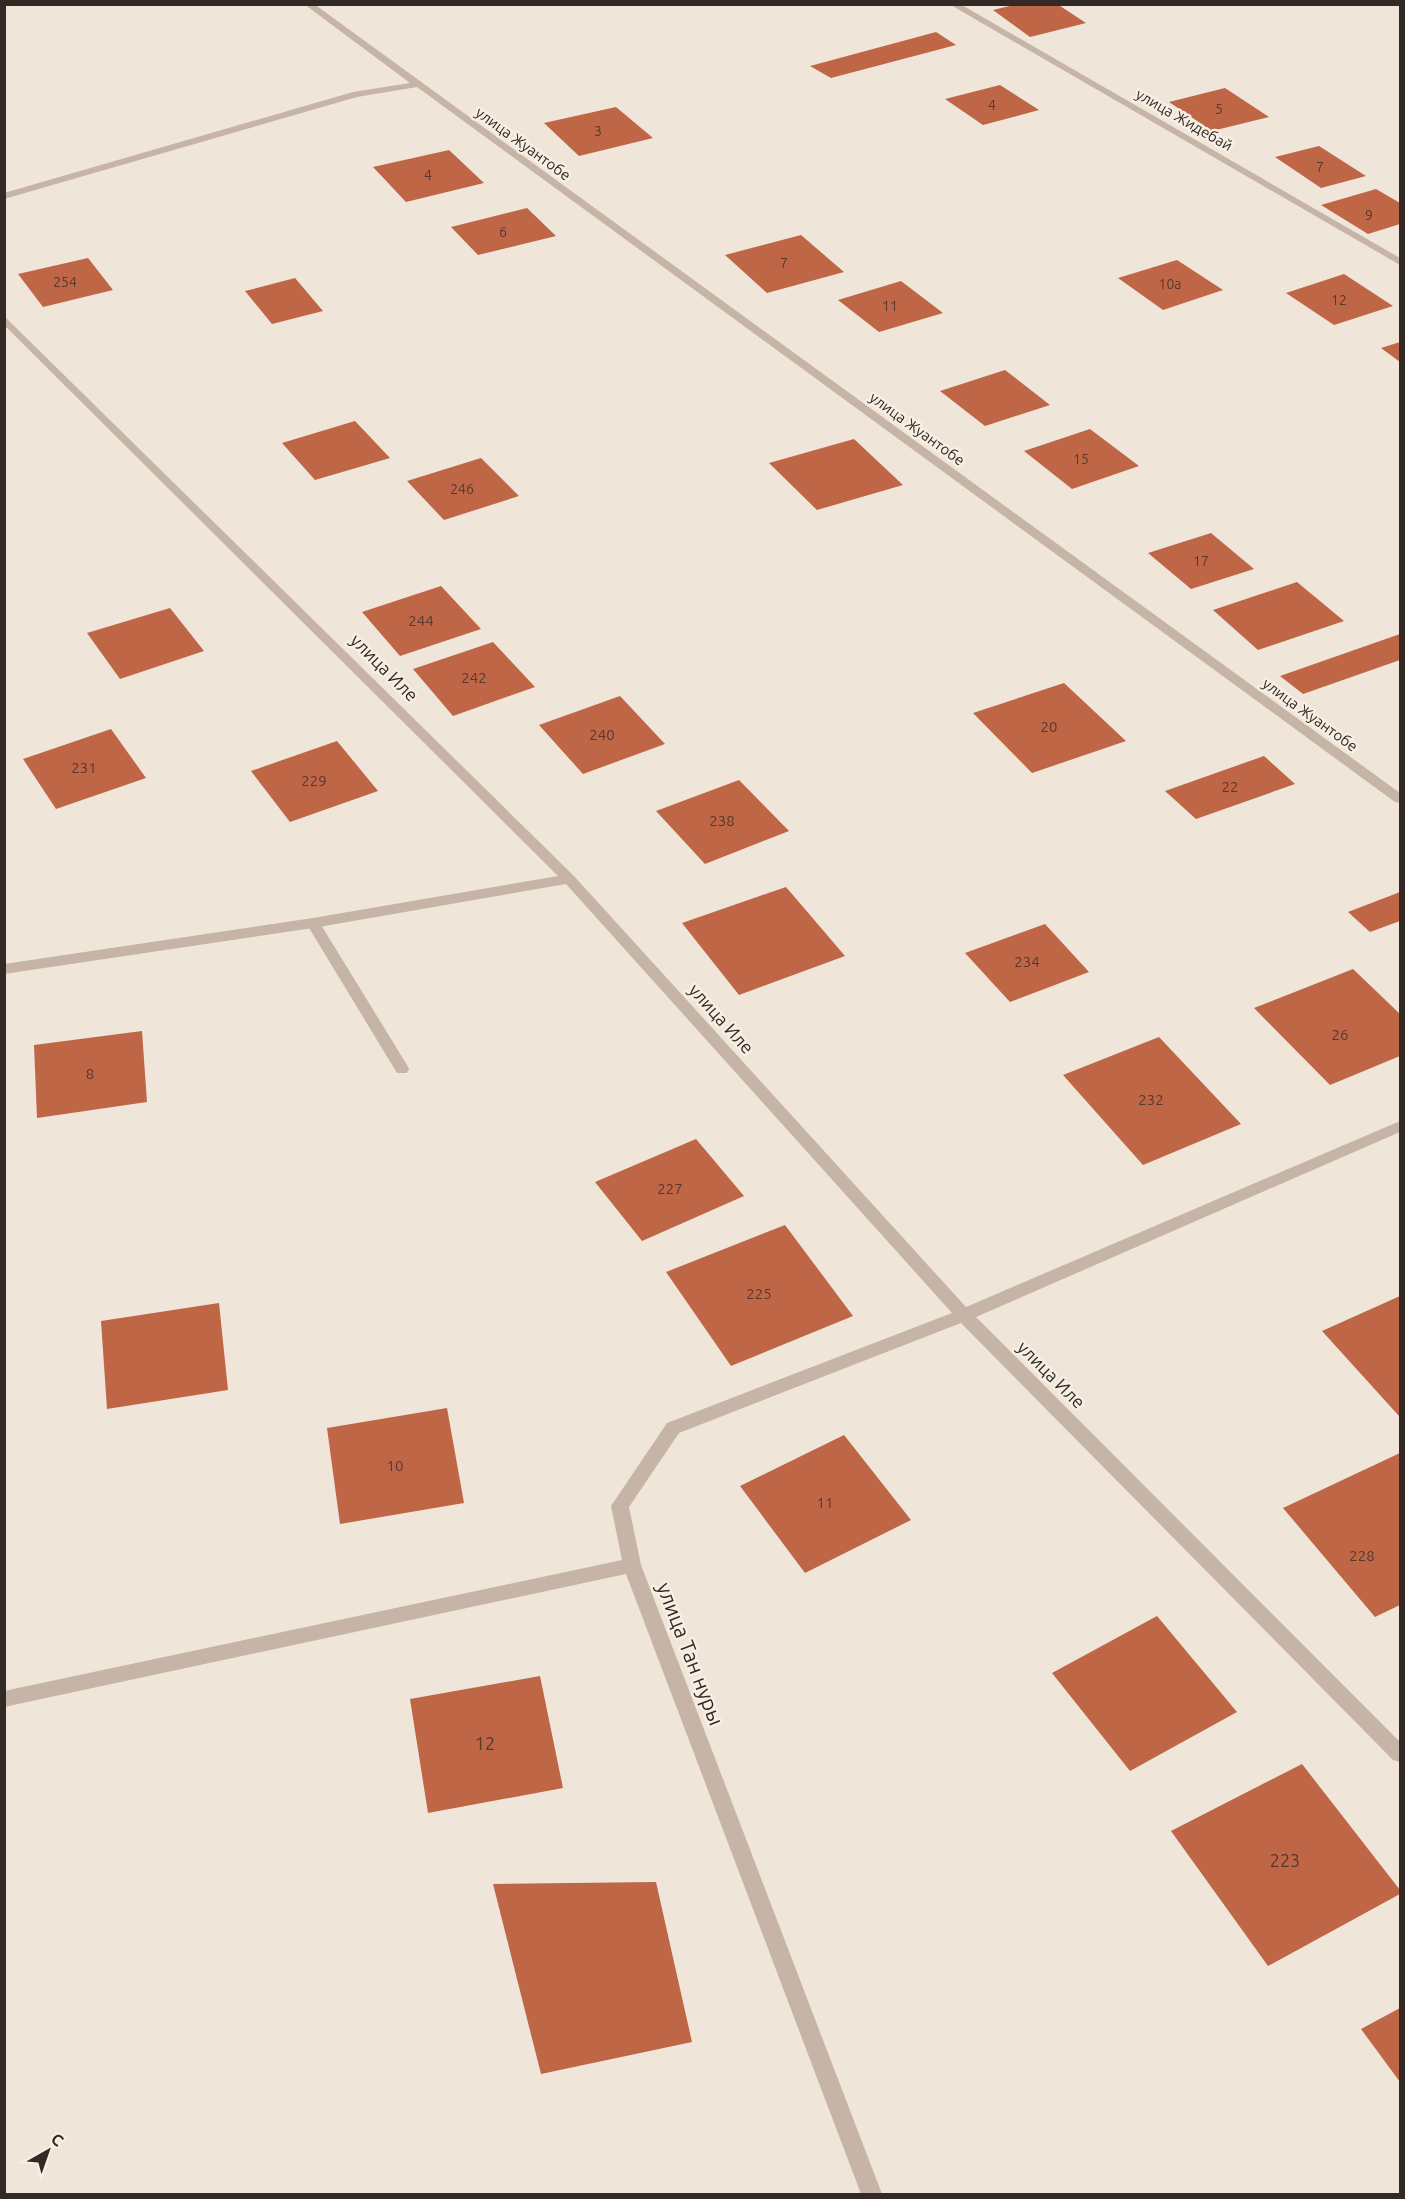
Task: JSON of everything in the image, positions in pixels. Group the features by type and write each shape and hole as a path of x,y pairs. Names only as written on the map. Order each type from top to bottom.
{"street":[{"name":"улица Жуантобе","path":"308,4 1401,799"},
{"name":"улица Жидебай","path":"953,4 1401,262"},
{"path":"4,196 356,94 415,84"},
{"name":"улица Иле","path":"4,319 569,879 964,1315 1401,1754"},
{"path":"4,969 314,923 569,879"},
{"path":"314,923 402,1069"},
{"name":"улица Тан нуры","path":"872,2194 632,1565 620,1506 673,1428 964,1315 1401,1126"},
{"path":"4,1700 632,1565"}],"building":[{"path":"1018,4 1057,4 1086,23 1030,37 993,10"},
{"path":"936,32 956,45 831,78 810,66"},
{"path":"1000,85 1039,110 983,125 945,99"},
{"path":"1225,88 1269,117 1212,131 1169,102"},
{"path":"616,107 653,138 579,156 544,123"},
{"path":"1319,146 1366,176 1321,188 1275,157"},
{"path":"449,150 484,183 406,202 373,167"},
{"path":"1376,189 1400,203 1400,224 1368,234 1321,205"},
{"path":"527,208 556,236 478,255 451,227"},
{"path":"801,235 844,272 767,293 725,255"},
{"path":"88,258 113,290 43,307 18,274"},
{"path":"1177,260 1223,290 1163,310 1118,278"},
{"path":"1344,274 1393,306 1334,325 1286,293"},
{"path":"295,278 323,311 272,324 245,291"},
{"path":"901,281 943,313 879,332 838,300"},
{"path":"1400,342 1400,362 1381,348"},
{"path":"1005,370 1050,405 985,426 940,391"},
{"path":"355,421 390,458 315,480 282,443"},
{"path":"1090,429 1139,466 1072,489 1024,451"},
{"path":"854,439 903,485 817,510 769,463"},
{"path":"481,458 519,496 444,520 407,481"},
{"path":"1211,533 1254,569 1191,589 1148,553"},
{"path":"1297,582 1344,621 1258,650 1213,610"},
{"path":"441,586 481,629 400,656 362,612"},
{"path":"170,608 204,651 120,679 87,633"},
{"path":"1400,634 1400,660 1303,694 1280,676"},
{"path":"493,642 535,687 453,716 413,669"},
{"path":"1064,683 1126,741 1032,773 973,713"},
{"path":"620,696 665,744 583,774 539,725"},
{"path":"111,729 146,778 56,809 23,759"},
{"path":"337,741 378,791 290,822 251,771"},
{"path":"1264,756 1295,784 1196,819 1165,791"},
{"path":"739,780 789,831 705,864 656,811"},
{"path":"786,887 845,956 739,995 682,923"},
{"path":"1400,892 1400,921 1370,932 1348,912"},
{"path":"1045,924 1089,972 1010,1002 965,953"},
{"path":"1353,969 1400,1014 1400,1056 1330,1085 1254,1008"},
{"path":"142,1031 147,1102 37,1118 34,1045"},
{"path":"1159,1037 1241,1124 1143,1165 1063,1075"},
{"path":"696,1139 744,1196 642,1241 595,1182"},
{"path":"785,1225 853,1316 731,1366 666,1272"},
{"path":"1400,1296 1400,1415 1399,1416 1322,1331"},
{"path":"219,1303 228,1390 107,1409 101,1321"},
{"path":"447,1408 464,1503 340,1524 327,1428"},
{"path":"844,1435 911,1520 805,1573 740,1486"},
{"path":"1400,1453 1400,1605 1375,1617 1283,1508"},
{"path":"1157,1616 1237,1712 1130,1771 1052,1673"},
{"path":"540,1676 563,1788 428,1813 410,1699"},
{"path":"1302,1764 1400,1890 1400,1894 1268,1966 1171,1831"},
{"path":"656,1882 692,2042 541,2074 493,1884"},
{"path":"1400,2008 1400,2082 1361,2029"}]}
